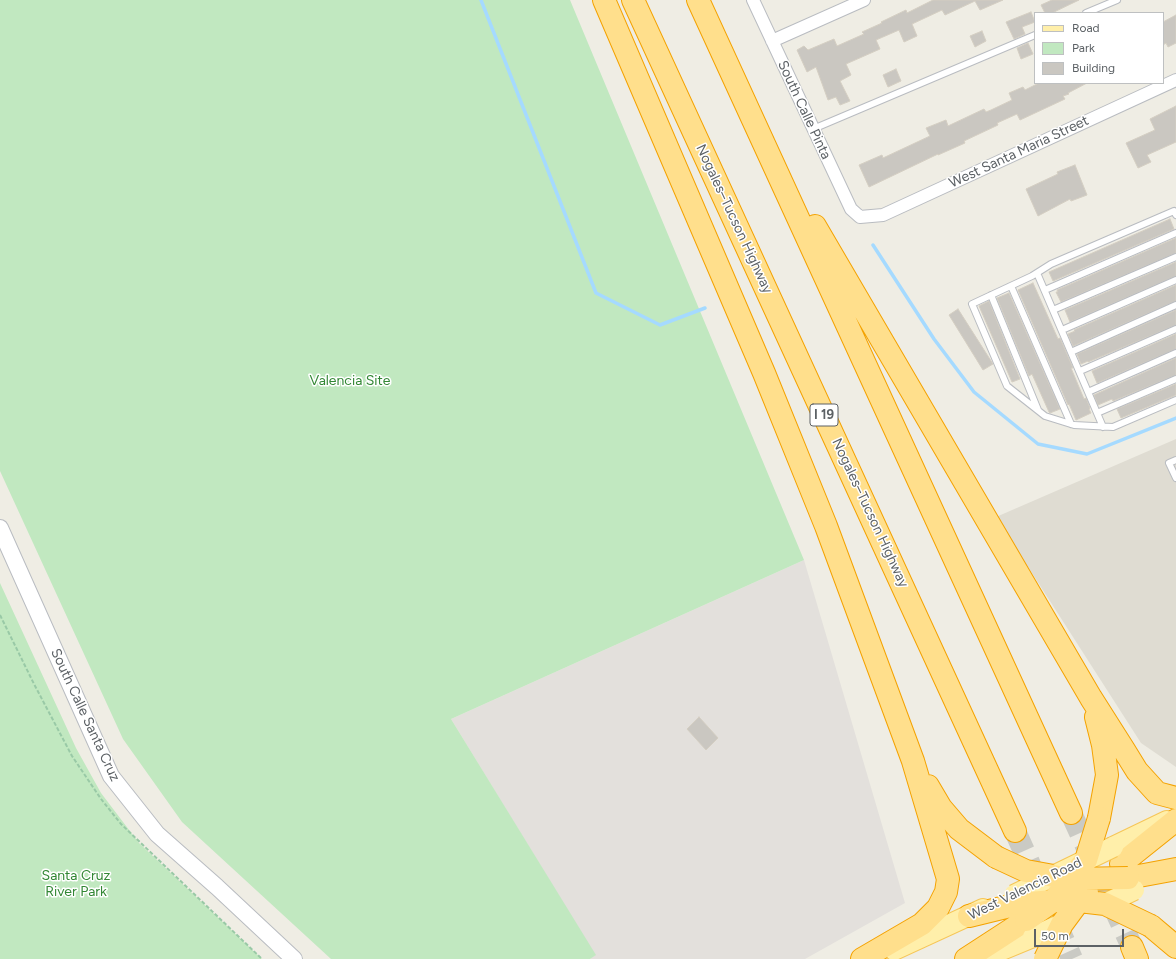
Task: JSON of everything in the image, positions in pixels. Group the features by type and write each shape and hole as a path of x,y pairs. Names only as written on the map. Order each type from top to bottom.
{"highway":[{"path":"604,0 763,369 820,512 913,760 948,879 946,892 938,908 922,924 862,959"},
{"name":"Nogales–Tucson Highway","path":"633,0 1016,831"},
{"path":"698,0 1071,813"},
{"path":"750,116 1091,698 1137,771 1157,793 1176,798"},
{"path":"1053,901 1062,877 1086,860 1100,818 1106,775 1103,745 1091,698"},
{"path":"913,760 941,808 959,829 996,857 1026,871 1062,877 1101,879"},
{"path":"1124,870 1176,820"},
{"path":"1045,959 1062,924 1079,901 1101,879 1124,870 1176,870"},
{"path":"966,959 1023,914 1053,901 1079,901 1105,904 1151,926 1176,947"},
{"path":"969,916 1023,914"}],"main road":[{"name":"West Valencia Road","path":"1023,914 1062,924 1105,904 1124,870 1176,817"},
{"name":"West Valencia Road","path":"1086,860 1124,870"},
{"name":"West Valencia Road","path":"980,959 1023,914 1062,877"},
{"name":"West Valencia Road","path":"874,959 969,916"}],"street":[{"name":"South Calle Pinta","path":"753,0 850,209 860,218"},
{"path":"772,41 864,0"},
{"name":"West Santa Maria Street","path":"860,218 883,215 1176,80"},
{"name":"South Calle Santa Cruz","path":"0,528 111,776 157,834 217,887 294,959"}],"lane":[{"path":"1088,12 1117,0"},
{"path":"813,129 1034,35"},
{"path":"1176,215 1174,211 1051,264 1038,273 972,304 1007,386 1045,416 1071,424 1113,427 1176,400"},
{"path":"1045,290 1176,233"},
{"path":"1053,310 1176,257"},
{"path":"1038,273 1103,427"},
{"path":"1062,330 1176,280"},
{"path":"1011,286 1071,424"},
{"path":"991,295 1039,411"},
{"path":"1071,352 1176,306"},
{"path":"1080,371 1176,329"},
{"path":"1088,392 1176,353"},
{"path":"1097,413 1176,379"},
{"path":"1176,460 1169,463 1176,478"}],"shaded area":[{"path":"1176,439 1176,767 1141,743 996,517"},
{"path":"804,560 905,903 805,959 590,959 595,955 451,719"}],"green space":[{"name":"Valencia Site","path":"0,0 570,0 804,560 451,719 596,955 590,959 331,959 182,822 123,739 0,471"},
{"name":"Santa Cruz River Park","path":"0,583 76,748 101,793 139,843 262,959 0,959"}],"building":[{"path":"933,0 1003,0 980,10 975,1 945,15 942,10 912,24 917,36 904,42 899,30 876,40 880,49 846,64 851,75 840,81 850,101 840,105 836,97 828,100 816,67 807,72 797,50 804,46 808,50 834,39 837,46 864,34 862,32 906,10 907,13"},
{"path":"1052,0 1079,0 1054,12 1044,12 1041,5"},
{"path":"1031,12 1034,20 1034,22 1022,27 1025,34 1014,39 1006,22"},
{"path":"1176,15 1176,43 1168,47 1166,43 1164,44 1164,21"},
{"path":"982,31 986,41 975,47 970,36"},
{"path":"1028,43 1033,54 1021,59 1017,48"},
{"path":"896,69 901,81 888,87 883,75"},
{"path":"1037,84 1085,84 1063,96 1065,99 1020,120 1017,114 964,141 965,143 938,154 869,187 859,165 882,155 883,158 930,136 926,128 946,120 948,126 984,109 986,112 1012,100 1009,93 1023,87 1025,90"},
{"path":"1176,106 1176,142 1147,155 1151,162 1138,168 1126,143 1155,130 1150,119"},
{"path":"1075,165 1087,195 1071,201 1070,199 1038,216 1026,189 1058,174 1057,172"},
{"path":"1170,219 1174,229 1053,281 1049,272"},
{"path":"1176,238 1176,253 1061,302 1056,292 1058,292 1057,290"},
{"path":"1176,262 1176,276 1070,322 1065,310"},
{"path":"1033,283 1058,339 1060,338 1084,399 1086,398 1090,408 1091,413 1076,420 1018,290"},
{"path":"1176,285 1176,301 1073,346 1068,334 1075,331 1074,330"},
{"path":"1009,293 1060,409 1050,413 1032,374 1029,376 997,298"},
{"path":"989,301 1020,379 1012,382 979,306"},
{"path":"958,309 993,364 983,370 949,315"},
{"path":"1176,310 1176,325 1081,364 1077,354"},
{"path":"1176,334 1176,349 1097,383 1092,371"},
{"path":"1176,358 1176,375 1113,401 1112,399 1098,405 1094,395"},
{"path":"1176,384 1176,395 1121,418 1117,409"},
{"path":"699,717 718,738 706,750 687,729"}],"waterway":[{"path":"481,0 596,293 660,325 705,308"},
{"path":"873,245 934,339 974,392 1038,444 1087,454 1176,418"}],"tunnel":[{"path":"1071,813 1132,947"},
{"path":"1015,831 1072,959"}]}
